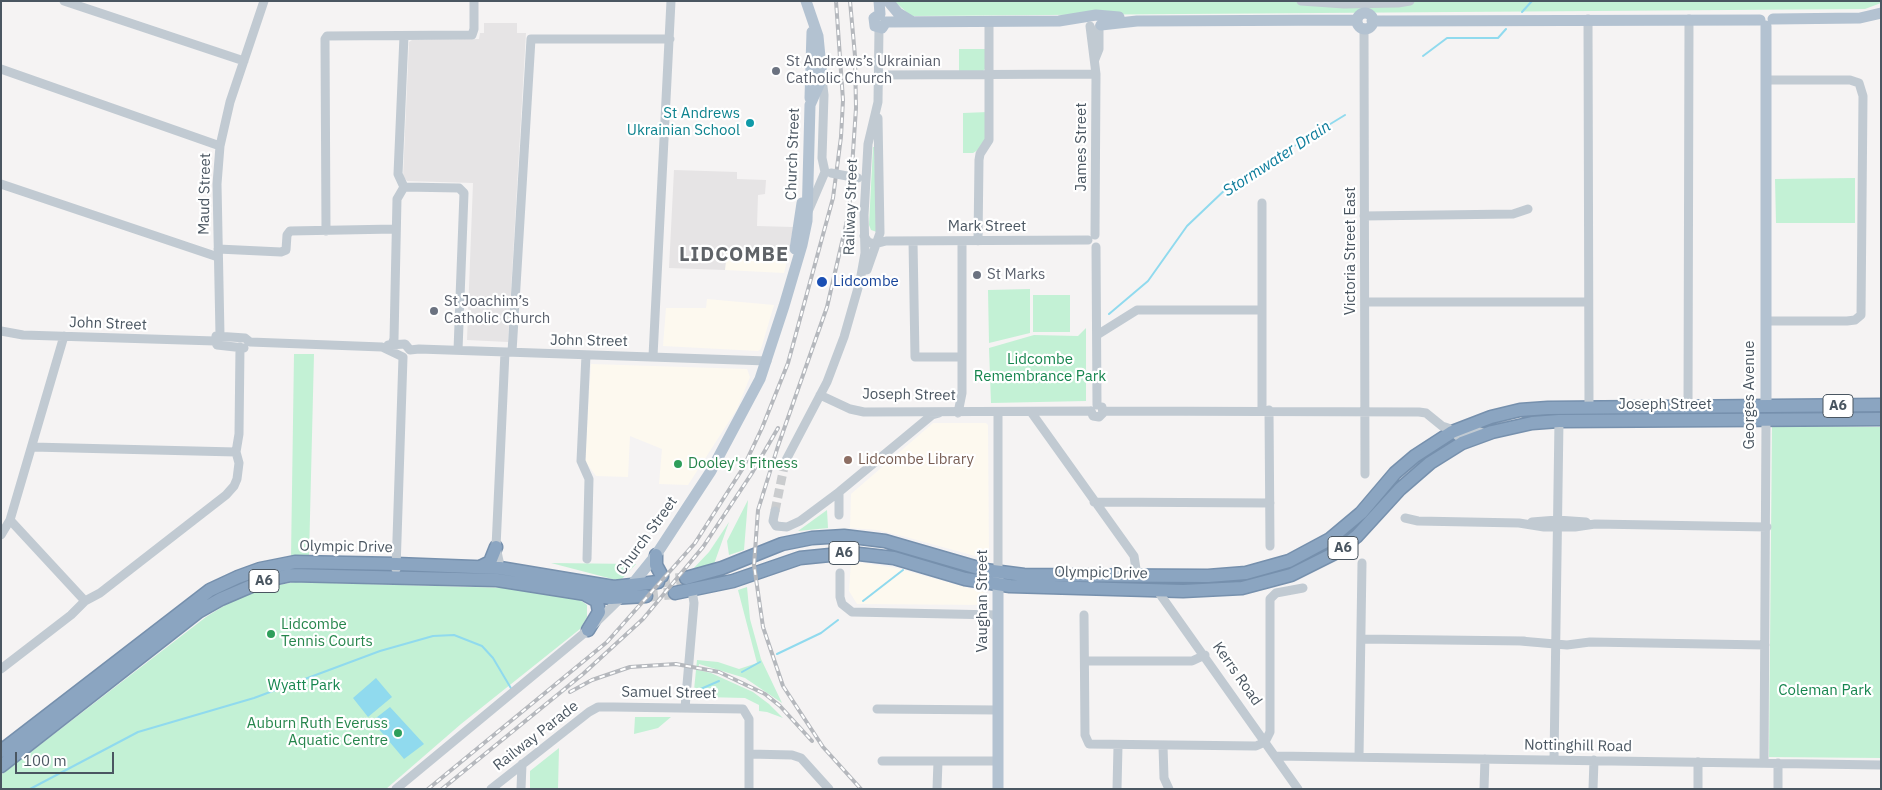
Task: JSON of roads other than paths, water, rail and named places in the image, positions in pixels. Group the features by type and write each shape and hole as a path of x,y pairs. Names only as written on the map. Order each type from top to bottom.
{"highway":[{"name":"Georges Avenue","path":"1766,406 1766,421"},
{"name":"Joseph Street","path":"1450,430 1520,410 1589,407 1881,406"},
{"name":"Joseph Street","path":"1485,434 1532,423 1559,421 1881,419"},
{"name":"Olympic Drive","path":"675,593 733,581 800,558 841,553 864,553 894,558 956,576 998,578 1024,575 1208,576 1246,573 1296,558 1343,529 1402,467 1450,430"},
{"name":"Olympic Drive","path":"686,578 722,568 782,544 834,536 885,541 998,578 1046,588 1157,590 1221,590 1242,588 1276,580 1306,568 1352,540 1407,482 1430,463 1462,443 1485,434"},
{"path":"480,567 490,562 496,547"},
{"name":"Olympic Drive","path":"1,751 210,590 260,569 295,562 480,567 528,571 611,586 631,586 660,579 656,565 656,555"},
{"name":"Olympic Drive","path":"1,766 198,612 221,599 263,581 292,575 497,580 621,598 646,596"},
{"path":"1157,590 1158,576"},
{"path":"611,586 621,598"},
{"name":"Church Street","path":"621,598 631,586"},
{"path":"584,593 594,599 599,605 598,616 588,630"}],"main road":[{"path":"806,1 812,25 820,83"},
{"name":"Railway Street","path":"879,1 882,21"},
{"path":"888,1 902,16 913,21"},
{"path":"882,21 1095,22 1364,17 1689,19 1766,22 1860,18 1881,13"},
{"name":"Georges Avenue","path":"1766,22 1766,406"},
{"path":"810,105 812,25"},
{"name":"Church Street","path":"807,214 810,105 820,83"},
{"path":"793,273 808,160"},
{"path":"793,273 803,220 807,214"},
{"name":"Church Street","path":"631,586 656,555 712,471 757,385 767,360 793,273"},
{"name":"Vaughan Street","path":"998,578 994,615 998,710 998,789"}],"street":[{"path":"64,1 244,61"},
{"name":"Maud Street","path":"217,338 217,171 220,146 244,61 264,1"},
{"path":"326,231 324,39 327,36 472,35 474,29 474,1"},
{"path":"653,356 671,1"},
{"path":"1302,1 1364,17 1410,1"},
{"name":"Victoria Street East","path":"1364,17 1365,474"},
{"path":"1588,19 1589,407"},
{"path":"1688,407 1689,19"},
{"name":"Railway Street","path":"786,462 827,382 853,308 881,240 878,75 882,21"},
{"path":"978,241 979,160 980,154 989,140 990,22"},
{"name":"James Street","path":"1095,22 1099,49 1095,59 1093,241 1097,335 1097,409"},
{"path":"404,36 398,174 404,187"},
{"path":"499,561 496,547 531,39 670,40"},
{"path":"1,69 220,146"},
{"path":"878,75 1096,74"},
{"path":"1766,80 1850,80 1859,83 1863,96 1861,315 1855,320 1847,321 1766,321"},
{"name":"Church Street","path":"807,214 821,176 828,173 822,158 820,83"},
{"name":"Railway Street","path":"853,308 864,259 862,179 878,96"},
{"name":"Railway Street","path":"870,136 877,146 878,157"},
{"path":"828,173 862,179"},
{"path":"1,184 218,253 286,251 288,232 396,229"},
{"path":"392,344 394,339 397,199 404,187"},
{"path":"404,187 459,188 464,193 458,350"},
{"path":"793,273 801,260 812,225 818,188"},
{"path":"1262,203 1262,310 1270,546"},
{"path":"1364,216 1513,214 1528,209"},
{"path":"864,215 869,231 881,240"},
{"path":"864,236 869,242 881,240"},
{"name":"Mark Street","path":"881,240 1093,241"},
{"path":"913,241 915,357 962,357"},
{"path":"958,413 962,393 962,241"},
{"path":"1365,302 1588,302"},
{"path":"1097,335 1137,310 1262,310"},
{"name":"John Street","path":"1,331 23,335 245,338 250,342 382,347 404,354 458,350 767,360"},
{"path":"1,535 10,520 64,336"},
{"path":"217,338 217,345 247,347 250,342"},
{"name":"John Street","path":"382,347 392,344 407,345 404,354"},
{"path":"1,669 71,615 84,601 100,593 226,495 238,479 239,462 236,452 239,434 240,347"},
{"path":"403,577 396,571 396,564 404,354"},
{"path":"586,355 581,461 589,479 587,559"},
{"name":"Joseph Street","path":"820,396 857,411 908,410 958,413 1097,409 1354,410 1357,408 1366,410 1428,410 1440,418 1450,430 1460,436 1477,431 1485,434"},
{"path":"908,410 914,415 916,421 913,431"},
{"path":"775,511 773,521 778,527 791,526 839,492 932,415 941,412"},
{"name":"Vaughan Street","path":"998,412 998,578"},
{"path":"1031,412 1128,547 1136,566 1134,572 1123,576"},
{"path":"1554,760 1559,421"},
{"name":"Georges Avenue","path":"1764,763 1767,527 1766,421"},
{"path":"32,446 236,452"},
{"path":"839,492 839,515"},
{"path":"1094,502 1270,503"},
{"path":"1405,518 1418,521 1767,527"},
{"path":"10,520 84,601"},
{"path":"1359,757 1362,563"},
{"path":"840,573 840,597 845,608 859,614 994,615"},
{"path":"1084,614 1085,735 1088,742 1092,745 1118,746 1256,746 1265,742 1270,732 1270,601 1276,593 1303,588"},
{"path":"685,708 694,603 692,590"},
{"name":"Kerrs Road","path":"1157,590 1205,655 1298,789"},
{"name":"Church Street","path":"396,789 588,630 621,598"},
{"path":"1362,639 1765,645"},
{"path":"1085,662 1192,661 1205,655"},
{"name":"Samuel Street","path":"598,707 740,708 746,712 749,719 749,754"},
{"name":"Railway Parade","path":"491,789 598,707"},
{"path":"877,708 998,710"},
{"path":"1118,746 1118,789"},
{"path":"1163,746 1164,778 1169,789"},
{"path":"749,789 749,754 792,755 801,758 828,789"},
{"name":"Nottinghill Road","path":"1275,756 1881,765"},
{"path":"1484,789 1485,759"},
{"path":"1593,789 1594,760"},
{"path":"882,761 998,761"},
{"path":"937,789 938,761"},
{"path":"1698,762 1698,789"},
{"path":"521,789 522,764"},
{"path":"1778,764 1778,789"}],"water":[{"path":"376,678 392,697 368,717 353,698"},
{"name":"Auburn Ruth Everuss Aquatic Centre","path":"390,707 424,744 404,759 372,721"}],"waterway":[{"path":"1522,12 1532,1"},
{"path":"1423,56 1447,38 1498,38 1506,29"},
{"name":"Stormwater Drain","path":"1109,314 1148,281 1187,226 1229,186 1345,115"},
{"path":"863,601 903,570"},
{"path":"777,654 821,633 838,620"},
{"path":"30,789 138,732 254,698 380,651 433,636 454,635 482,646 493,658 512,690"},
{"path":"742,672 760,662"},
{"path":"696,691 719,681"}],"tunnel":[{"path":"775,511 785,462"},
{"path":"658,582 686,578"},
{"path":"646,596 675,593"}],"railway":[{"path":"428,789 607,642 695,543 743,468 762,428 788,363 833,198 841,137 843,100 836,1"},
{"path":"850,1 855,56 856,108 849,212 827,307 778,446 758,510 754,565 763,627 783,686 823,747 861,789"},
{"path":"442,789 583,674 643,619 703,547 752,473 778,428"},
{"path":"570,692 592,680 630,667 676,664 719,672 765,694 780,706 812,741"}],"place":[{"name":"St Andrews’s Ukrainian Catholic Church","path":"776,71"},
{"name":"St Andrews Ukrainian School","path":"750,123"},
{"name":"St Marks","path":"977,275"},
{"name":"Lidcombe","path":"822,282"},
{"name":"St Joachim’s Catholic Church","path":"434,311"},
{"name":"Lidcombe Library","path":"848,460"},
{"name":"Dooley's Fitness","path":"678,464"},
{"name":"Lidcombe Tennis Courts","path":"271,634"},
{"name":"Auburn Ruth Everuss Aquatic Centre","path":"398,733"}],"district":[{"name":"LIDCOMBE","path":"734,255"}],"park label":[{"name":"Lidcombe Remembrance Park","path":"1040,368"},
{"name":"Wyatt Park","path":"304,686"},
{"name":"Coleman Park","path":"1825,691"}]}
